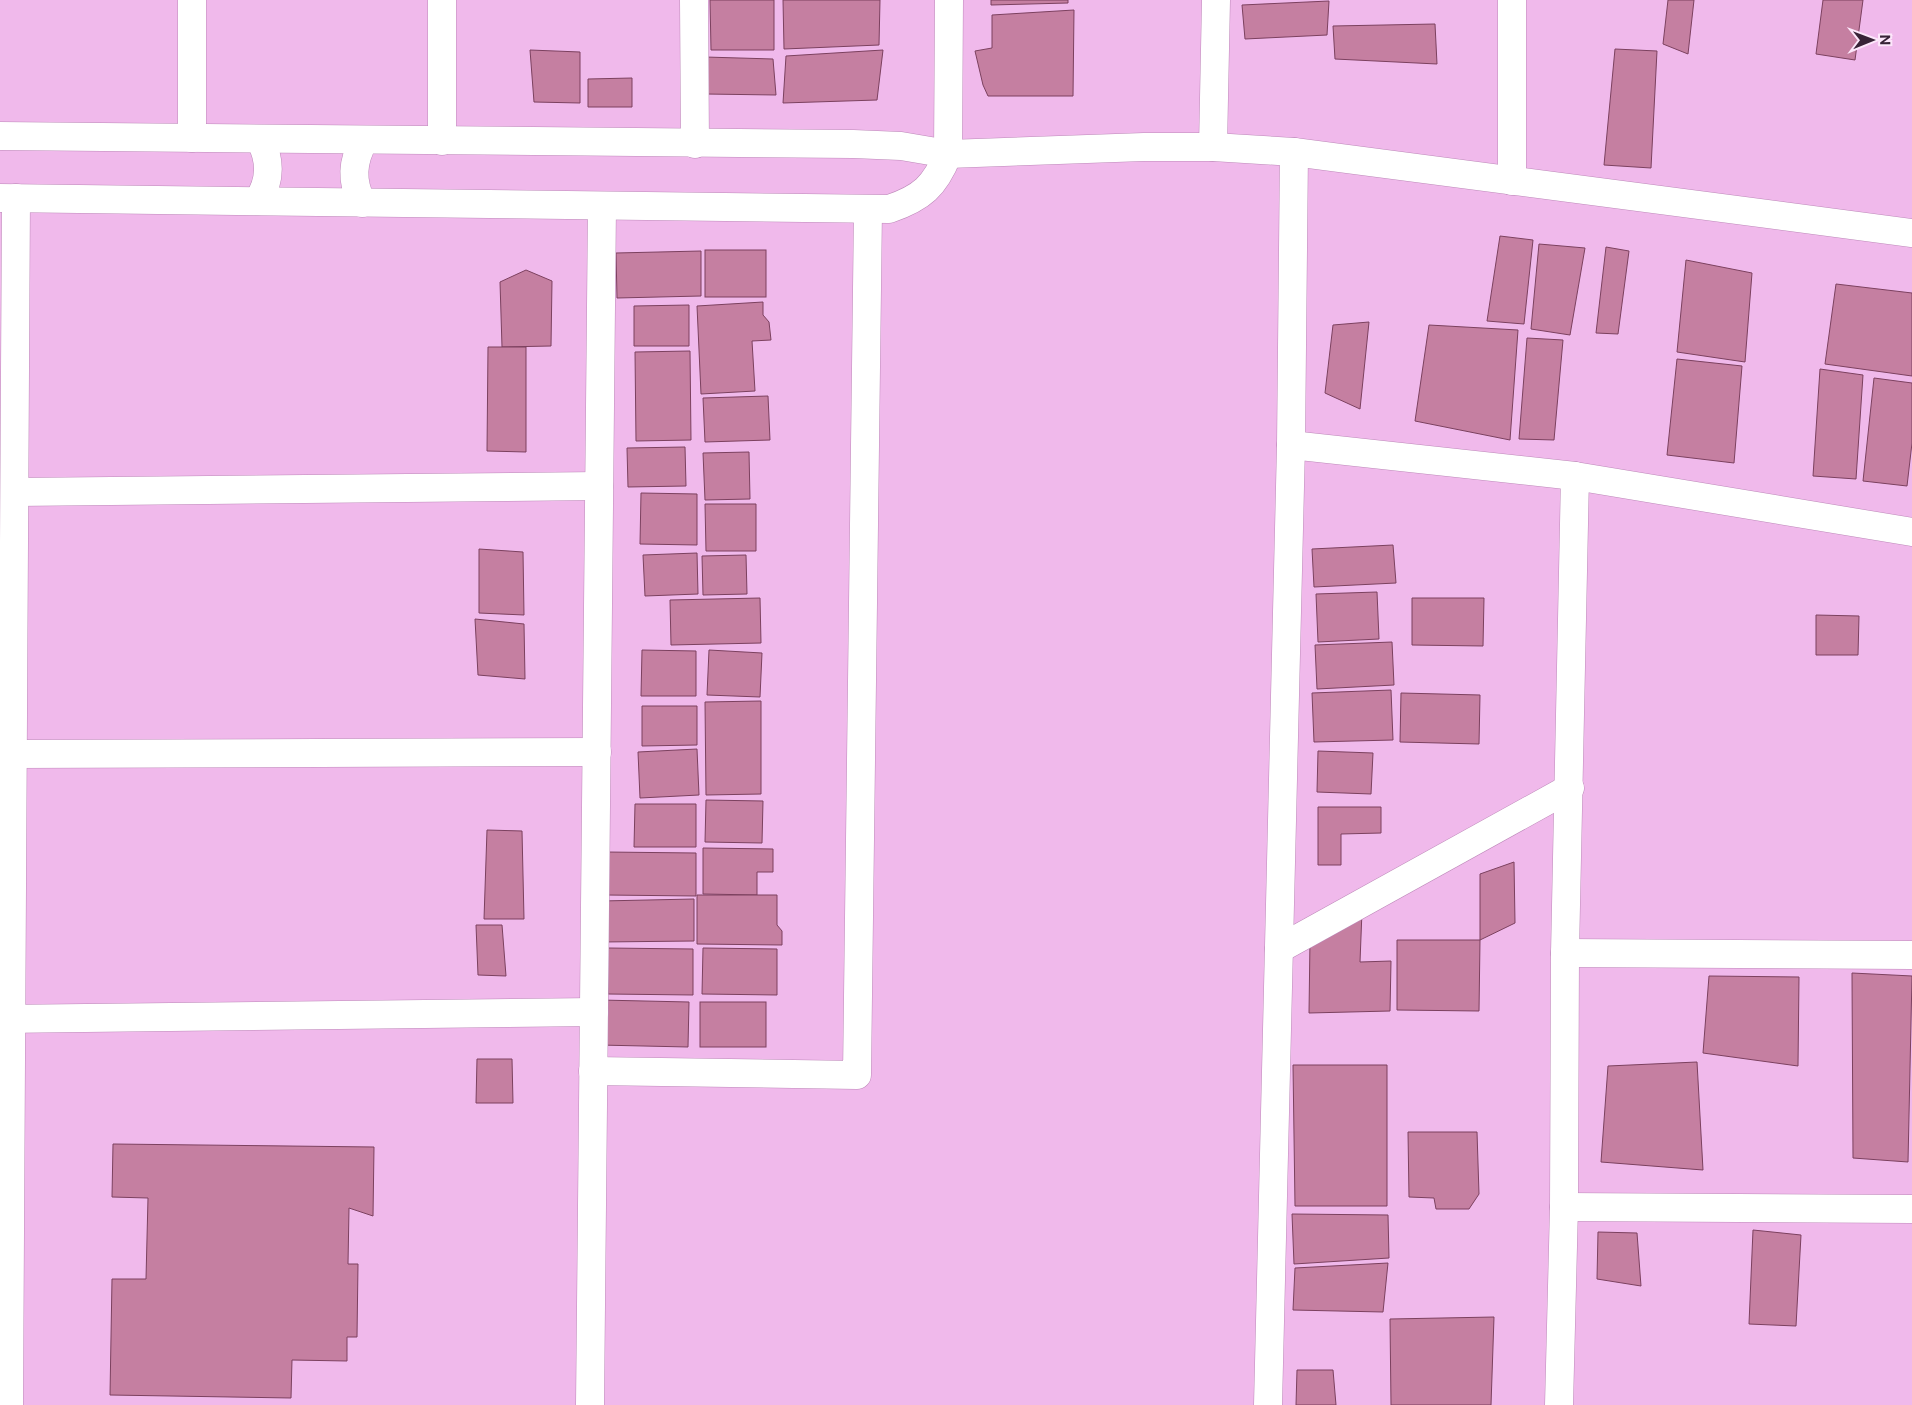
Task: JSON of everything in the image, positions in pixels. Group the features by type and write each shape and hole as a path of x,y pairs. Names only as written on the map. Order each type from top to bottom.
{"street":[{"path":"192,0 192,138"},
{"path":"442,0 442,141"},
{"path":"694,0 695,144"},
{"path":"9,1405 6,1019 14,754 15,492 8,198 889,209 910,202 927,190 940,174 948,154 948,0"},
{"path":"1213,147 1216,0"},
{"path":"1512,0 1512,181"},
{"path":"0,136 876,145 901,146 948,154 1144,146 1213,147 1294,152 1912,233"},
{"path":"258,201 265,190 269,164 266,151 260,139"},
{"path":"362,203 356,191 354,171 358,152 364,140"},
{"path":"1268,1405 1291,445 1294,152"},
{"path":"590,1405 602,206"},
{"path":"593,1071 857,1075 868,210"},
{"path":"1291,445 1575,476 1912,532"},
{"path":"1559,1405 1564,1207 1566,954 1575,476"},
{"path":"15,492 599,486"},
{"path":"14,754 597,752"},
{"path":"1279,950 1570,788"},
{"path":"1566,954 1912,955"},
{"path":"6,1019 594,1012"},
{"path":"1564,1207 1912,1209"}],"building":[{"path":"710,0 774,0 774,50 711,50"},
{"path":"783,0 880,0 879,45 784,49"},
{"path":"991,0 1068,0 1068,3 991,5"},
{"path":"1668,0 1694,0 1688,54 1663,44"},
{"path":"1823,0 1863,0 1855,60 1816,54"},
{"path":"1329,1 1327,35 1245,39 1242,5"},
{"path":"1074,10 1073,96 988,96 983,85 975,51 992,48 992,15"},
{"path":"1435,24 1437,64 1335,59 1333,26"},
{"path":"1615,49 1657,51 1651,168 1604,165"},
{"path":"530,50 580,52 580,103 534,102"},
{"path":"883,50 877,100 783,103 786,56"},
{"path":"705,57 773,59 776,95 705,94"},
{"path":"632,78 632,107 588,107 588,79"},
{"path":"1500,236 1533,240 1524,324 1487,321"},
{"path":"1539,244 1585,248 1570,335 1531,329"},
{"path":"1606,247 1629,251 1618,334 1596,333"},
{"path":"705,250 766,250 766,297 705,297"},
{"path":"701,251 701,296 617,298 616,253"},
{"path":"1686,260 1752,273 1745,362 1677,352"},
{"path":"526,270 552,281 551,346 502,347 500,282"},
{"path":"1836,284 1912,293 1912,376 1825,364"},
{"path":"763,302 763,315 769,322 771,340 752,341 755,391 701,394 697,306"},
{"path":"689,305 689,346 634,346 634,306"},
{"path":"1369,322 1360,409 1325,393 1333,325"},
{"path":"1429,325 1518,330 1510,440 1415,421"},
{"path":"1527,338 1563,340 1554,440 1519,439"},
{"path":"488,347 526,347 526,452 487,451"},
{"path":"690,351 691,440 636,441 635,352"},
{"path":"1677,359 1742,366 1734,463 1667,455"},
{"path":"1820,369 1863,375 1856,479 1813,476"},
{"path":"1874,378 1912,383 1912,443 1907,486 1863,481"},
{"path":"768,396 770,440 705,442 703,398"},
{"path":"685,447 686,486 628,487 627,448"},
{"path":"749,452 750,499 705,500 703,453"},
{"path":"641,493 697,494 697,545 640,544"},
{"path":"705,504 756,504 756,551 706,551"},
{"path":"1393,545 1396,583 1314,587 1312,549"},
{"path":"479,549 523,552 524,615 479,613"},
{"path":"697,553 698,594 645,596 643,555"},
{"path":"746,555 747,594 703,595 702,556"},
{"path":"1377,592 1379,639 1318,642 1316,594"},
{"path":"760,598 761,643 671,645 670,600"},
{"path":"1412,598 1484,598 1483,646 1412,645"},
{"path":"1816,615 1859,616 1858,655 1816,655"},
{"path":"475,619 524,624 525,679 478,675"},
{"path":"1392,642 1394,685 1317,689 1315,645"},
{"path":"642,650 696,651 696,696 641,696"},
{"path":"709,650 762,653 760,697 707,695"},
{"path":"1391,690 1393,740 1314,742 1312,693"},
{"path":"1401,693 1480,695 1479,744 1400,742"},
{"path":"761,701 761,794 706,795 705,702"},
{"path":"642,706 697,706 697,745 642,746"},
{"path":"697,749 699,795 640,798 638,752"},
{"path":"1318,751 1373,753 1371,794 1317,792"},
{"path":"706,800 763,801 762,843 705,842"},
{"path":"635,804 696,804 696,847 634,847"},
{"path":"1318,807 1381,807 1381,833 1341,834 1341,865 1318,865"},
{"path":"487,830 522,831 524,919 484,919"},
{"path":"703,848 773,849 773,872 757,872 757,895 703,894"},
{"path":"606,852 696,853 696,896 606,895"},
{"path":"1514,862 1515,923 1480,940 1480,874"},
{"path":"697,895 777,895 777,925 782,931 782,945 697,944"},
{"path":"694,899 694,941 602,942 601,901"},
{"path":"1362,911 1360,962 1391,961 1390,1011 1309,1013 1310,940"},
{"path":"476,925 502,925 506,976 478,975"},
{"path":"1397,940 1480,940 1479,1011 1397,1010"},
{"path":"608,948 693,949 693,995 608,994"},
{"path":"703,948 777,949 777,995 702,994"},
{"path":"1852,973 1912,976 1908,1162 1853,1158"},
{"path":"1709,976 1799,977 1798,1066 1703,1053"},
{"path":"600,1000 689,1002 688,1047 599,1045"},
{"path":"700,1002 766,1002 766,1047 700,1047"},
{"path":"477,1059 512,1059 513,1103 476,1103"},
{"path":"1697,1062 1703,1170 1601,1162 1608,1066"},
{"path":"1293,1065 1387,1065 1387,1206 1295,1206"},
{"path":"1408,1132 1477,1132 1479,1194 1469,1209 1436,1209 1434,1198 1409,1197"},
{"path":"113,1144 374,1147 373,1216 349,1208 348,1264 358,1264 357,1337 347,1337 347,1361 292,1360 291,1398 110,1395 112,1279 146,1279 148,1198 112,1197"},
{"path":"1292,1214 1388,1215 1389,1258 1294,1264"},
{"path":"1753,1230 1801,1235 1796,1326 1749,1324"},
{"path":"1598,1232 1637,1233 1641,1286 1597,1279"},
{"path":"1388,1263 1383,1312 1293,1310 1295,1268"},
{"path":"1494,1317 1491,1405 1391,1405 1390,1319"},
{"path":"1297,1370 1333,1370 1336,1405 1296,1405"}]}
